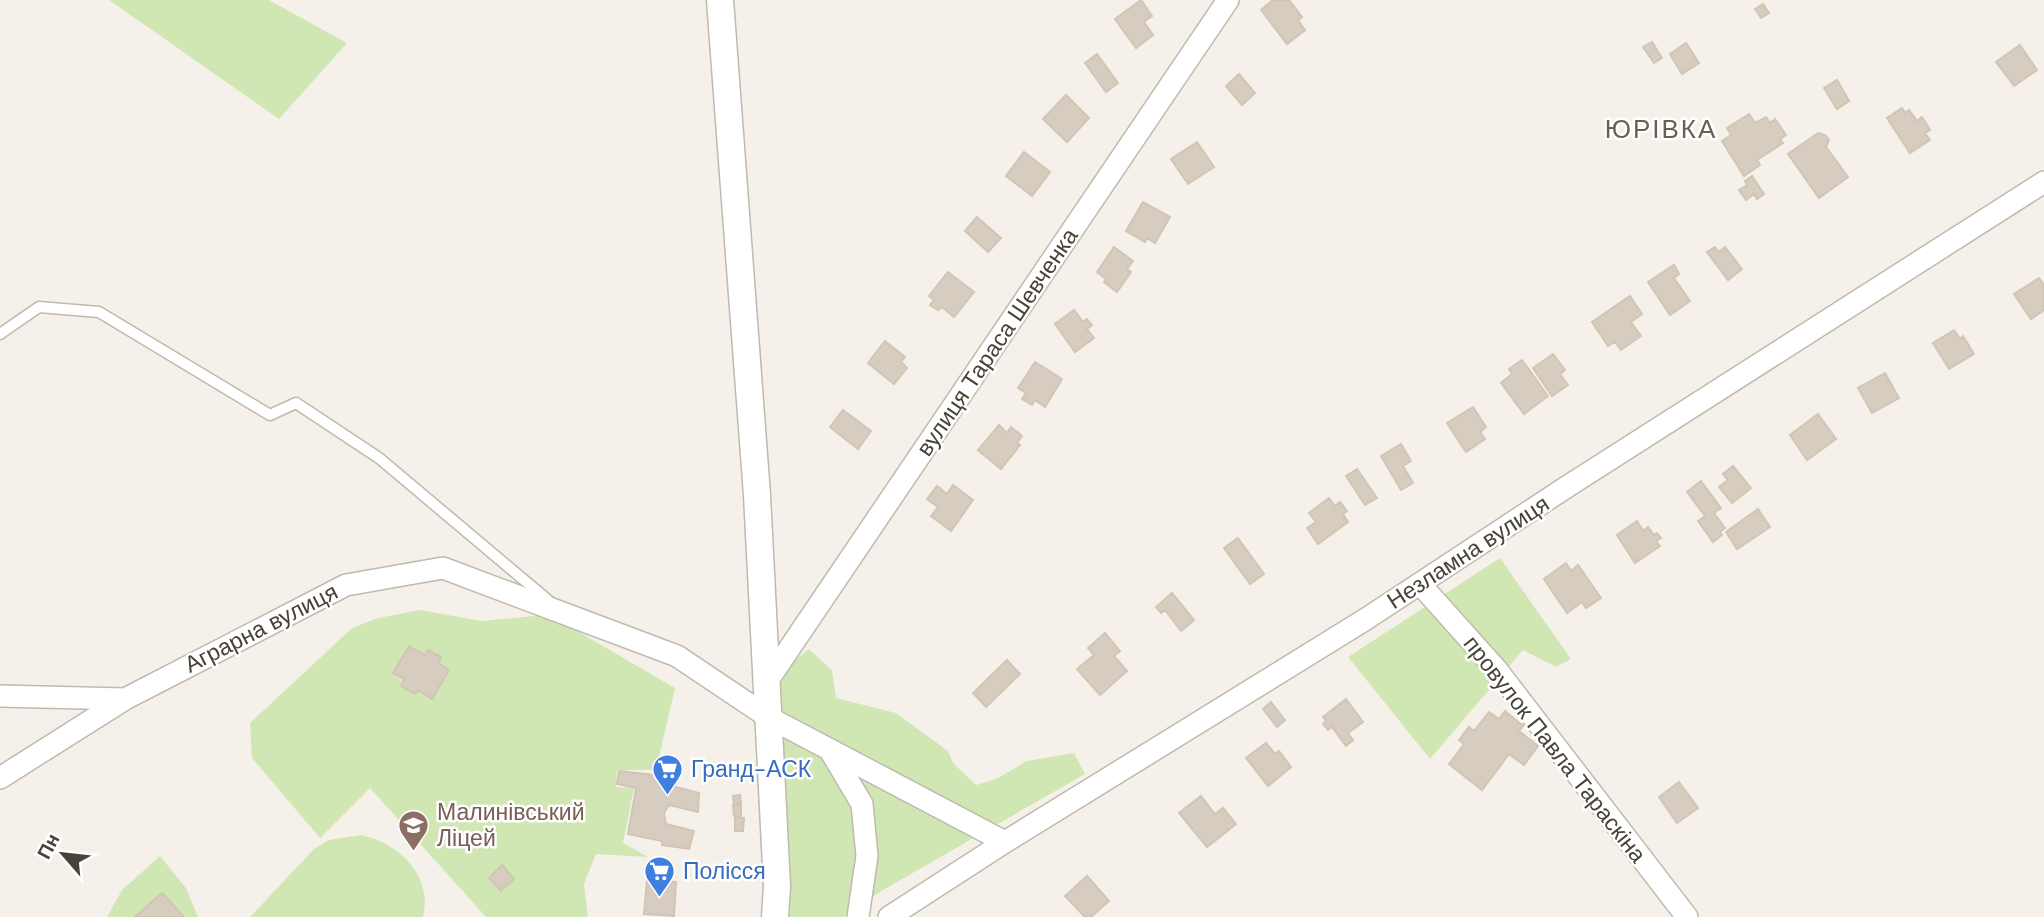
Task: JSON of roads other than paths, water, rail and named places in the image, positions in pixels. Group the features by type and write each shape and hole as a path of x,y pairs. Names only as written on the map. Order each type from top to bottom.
{"street":[{"path":"720,0 761,569 777,886 775,917"},
{"name":"вулиця Тараса Шевченка","path":"766,683 1228,0"},
{"name":"Незламна вулиця","path":"889,917 1420,584 1565,488 2044,182"},
{"name":"Аграрна вулиця","path":"0,778 125,699 346,585 443,568 677,656 768,717 1005,842"},
{"name":"провулок Павла Тараскіна","path":"1420,584 1497,670 1687,917"},
{"path":"0,696 125,699"},
{"path":"830,750 862,804 867,856 858,917"}],"lane":[{"path":"0,334 39,307 99,312 270,415 296,403 379,458 565,614"}],"place":[{"name":"Гранд-АСК","path":"668,796"},
{"name":"Малинівський Ліцей","path":"414,852"},
{"name":"Полісся","path":"660,898"}],"district":[{"name":"ЮРІВКА","path":"1661,129"}]}
